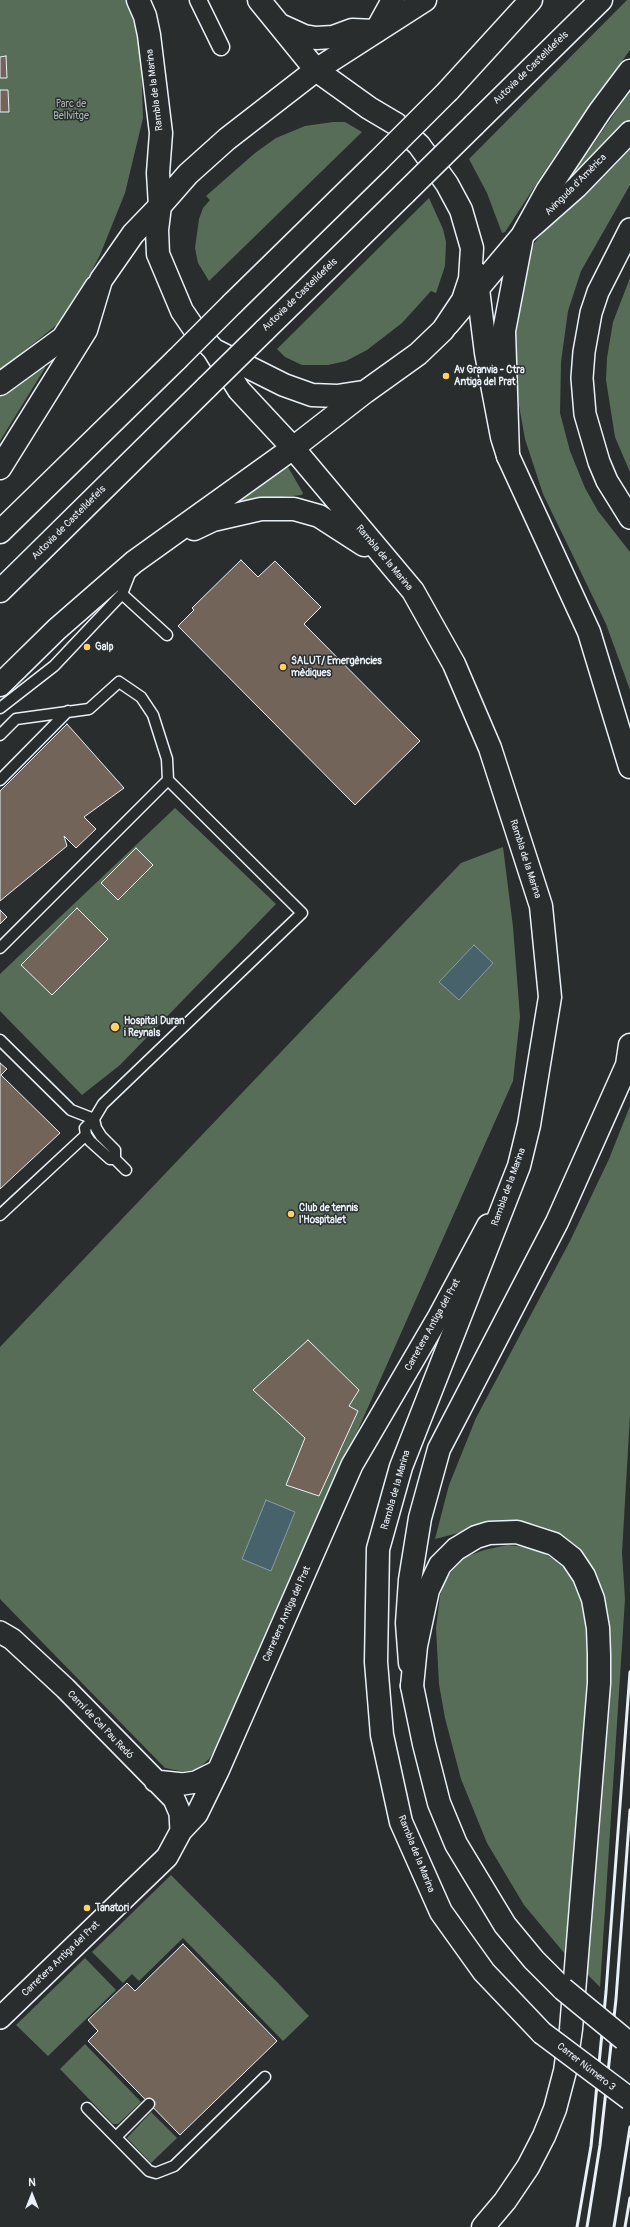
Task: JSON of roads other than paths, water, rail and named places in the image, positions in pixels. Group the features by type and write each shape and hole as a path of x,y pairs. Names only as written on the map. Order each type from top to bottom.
{"main road":[{"name":"Rambla de la Marina","path":"138,0 145,16 161,133 158,173 160,206 157,230 158,254 167,279 191,324 214,350 239,390 293,448 386,561 413,591 454,664 490,748 541,906 550,997 530,1125 519,1166 401,1466 378,1549 376,1662 382,1735 401,1822 438,1905 484,1972 542,2033"},
{"path":"259,0 316,70 369,108 396,124 419,145 448,184 461,210 472,248 486,353 502,437 508,456 589,632 630,767"},
{"path":"376,31 393,0"},
{"path":"0,384 63,338 133,234 188,174 227,139 316,70 425,0"},
{"path":"0,532 448,91 531,0"},
{"name":"Autovia de Castelldefels","path":"0,591 601,0"},
{"path":"280,25 304,36 316,38 333,37 352,30 376,31"},
{"path":"0,685 57,629 134,562 293,448 365,392 418,354 448,324 478,290 522,236 556,179 630,70"},
{"path":"508,456 504,331 522,236"},
{"path":"448,324 463,300 470,279 472,248"},
{"path":"0,468 86,330 101,280"},
{"path":"214,350 284,386 312,395 337,396 365,392"},
{"path":"160,544 213,520 261,510 294,509 319,516 386,561"},
{"path":"630,1045 627,1065 557,1222 439,1449 420,1518 410,1580 407,1623 412,1686 424,1744 439,1803 456,1844 505,1925 534,1960 563,1989 630,2043"},
{"path":"412,1686 416,1646 428,1590 440,1564 456,1549 476,1537 489,1533 517,1532 554,1544 572,1558 584,1576 593,1599 598,1628 599,1655 597,1707 572,2030 565,2072 555,2109 544,2136 528,2167 505,2201 484,2227"},
{"name":"Carrer Número 3","path":"542,2033 630,2099"}],"street":[{"path":"198,0 221,47"},
{"name":"Avinguda d'Amèrica","path":"522,236 576,187 630,133"},
{"path":"630,229 598,292 591,313 584,352 582,378 585,414 599,462 607,481 630,518"},
{"name":"Carretera Antiga del Prat","path":"0,2018 167,1856 181,1830 197,1814 218,1771 352,1465 439,1316 519,1166"},
{"name":"Camí de Cal Pau Redó","path":"0,1632 12,1639 65,1688 174,1799 180,1813 181,1830"},
{"path":"155,1781 183,1784 196,1782 218,1771"}],"lane":[{"path":"0,708 54,666 122,594 134,562"},
{"path":"122,594 166,635"},
{"path":"0,735 16,719 89,709 119,682 141,697 153,715 167,759 168,780 302,914 104,1104 94,1119 85,1128 86,1135 110,1159 115,1159 126,1170"},
{"path":"0,780 68,711"},
{"path":"0,948 168,780"},
{"path":"0,1040 71,1110 94,1119"},
{"path":"94,1119 96,1128 101,1136 115,1150 115,1159"},
{"path":"0,1215 86,1135"},
{"path":"86,2108 149,2171 156,2173 174,2166 265,2077"},
{"path":"116,2137 149,2104"}],"water":[{"path":"474,945 493,963 459,1000 439,982"},
{"path":"266,1500 295,1512 271,1571 242,1559"}],"railway":[{"path":"577,2227 591,2146 606,1992 630,1672"},
{"path":"587,2227 600,2145 616,1999 630,1810"},
{"path":"614,2227 630,2127"},
{"path":"625,2227 630,2198"}],"place":[{"name":"Av Granvia - Ctra Antiga del Prat","path":"446,376"},
{"name":"Galp","path":"87,647"},
{"name":"SALUT/ Emergències mèdiques","path":"283,667"},
{"name":"Hospital Duran i Reynals","path":"115,1027"},
{"name":"Club de tennis l'Hospitalet","path":"291,1214"},
{"name":"Tanatori","path":"87,1908"}],"park label":[{"name":"Parc de Bellvitge","path":"71,110"}]}
